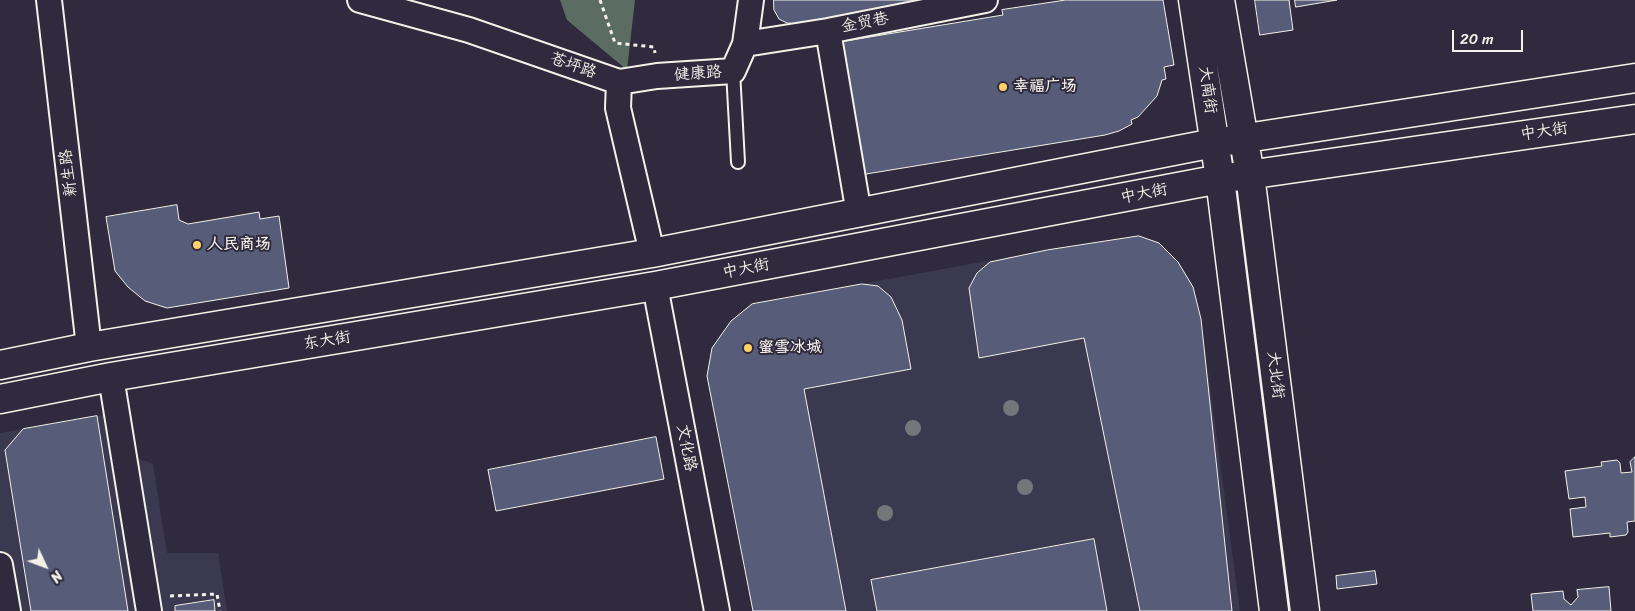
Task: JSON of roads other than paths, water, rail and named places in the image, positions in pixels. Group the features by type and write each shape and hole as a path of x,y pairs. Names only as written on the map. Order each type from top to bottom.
{"main road":[{"name":"大南街","path":"1193,0 1220,179"},
{"name":"大南街","path":"1220,0 1242,140"},
{"name":"中大街","path":"652,253 1214,143 1635,78"},
{"name":"中大街","path":"655,286 1220,179 1635,119"},
{"name":"大北街","path":"1242,140 1250,175 1305,611"},
{"name":"大北街","path":"1220,179 1274,611"},
{"name":"东大街","path":"0,365 90,347 652,253"},
{"name":"东大街","path":"0,399 111,377 655,286"}],"street":[{"name":"新生路","path":"49,0 90,347"},
{"name":"苍坪路","path":"360,0 469,30 619,82"},
{"name":"健康路","path":"619,82 657,76 733,71 745,44 751,0"},
{"name":"金贸巷","path":"745,44 828,31 985,0"},
{"path":"828,31 859,214"},
{"path":"619,82 618,108 652,253"},
{"name":"文化路","path":"655,286 717,611"},
{"path":"111,377 148,604"},
{"path":"0,564 8,611"}],"lane":[{"path":"733,71 738,162"}],"place":[{"name":"幸福广场","path":"1003,87"},
{"name":"人民商场","path":"197,245"},
{"name":"蜜雪冰城","path":"748,348"}]}
